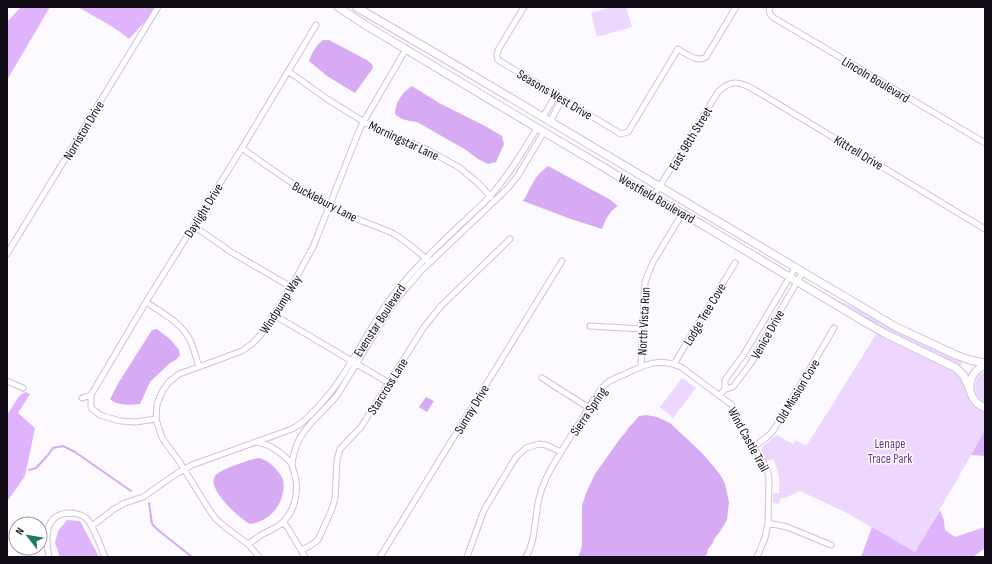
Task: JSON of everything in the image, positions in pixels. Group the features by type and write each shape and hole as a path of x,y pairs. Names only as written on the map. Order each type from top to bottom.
{"main road":[{"name":"Westfield Boulevard","path":"338,7 537,128 790,278 886,334 956,368 964,376 972,397 976,402 985,408"},
{"name":"Westfield Boulevard","path":"356,7 896,327 956,355 985,364"},
{"path":"970,390 970,384 974,374 985,364"}],"street":[{"name":"Norriston Drive","path":"7,254 158,7"},
{"name":"Seasons West Drive","path":"524,7 498,50 498,60 621,134 628,132 678,49 697,60 702,60 706,57 736,7"},
{"name":"Lincoln Boulevard","path":"769,10 770,15 774,18 985,143"},
{"name":"Daylight Drive","path":"91,395 316,24"},
{"name":"Windpump Way","path":"259,557 248,544 216,519 179,461 162,438 156,419 159,397 166,386 179,374 236,353 248,347 263,332 291,287 313,247 363,121 406,49"},
{"name":"Morningstar Lane","path":"288,71 327,99 363,121 383,132 426,149 460,168 495,200"},
{"name":"East 98th Street","path":"653,197 714,98 722,87 730,83"},
{"name":"Kittrell Drive","path":"730,83 740,83 753,88 985,229"},
{"path":"543,118 556,95"},
{"path":"550,122 562,98"},
{"name":"Evenstar Boulevard","path":"92,526 114,509 125,503 143,497 197,463 292,429 303,423 329,396 389,300 408,276 490,196 512,168 537,128"},
{"name":"Evenstar Boulevard","path":"248,544 283,522 290,512 295,498 296,484 292,464 295,449 301,436 330,405 338,394 394,303 430,262 517,177 544,132"},
{"name":"Bucklebury Lane","path":"242,148 286,180 329,206 394,235 408,244 430,262"},
{"name":"North Vista Run","path":"641,366 645,282 653,262 682,214"},
{"path":"194,226 231,252 291,287"},
{"name":"Starcross Lane","path":"302,550 318,540 332,509 335,498 337,460 340,449 360,427 424,327 434,314 510,239"},
{"name":"Sunray Drive","path":"380,557 562,261"},
{"name":"Lodge Tree Cove","path":"674,364 735,263"},
{"name":"Venice Drive","path":"725,389 725,380 744,354 795,268"},
{"name":"Venice Drive","path":"720,395 725,389 733,387 751,363 803,272"},
{"path":"146,302 182,328 191,342 199,367"},
{"path":"274,315 389,383"},
{"path":"590,326 642,329"},
{"name":"Old Mission Cove","path":"753,447 773,431 834,328"},
{"name":"Sierra Spring","path":"526,557 531,545 540,495 549,472 589,408 608,382 641,366 651,363 674,364 681,367 720,395"},
{"path":"542,378 589,408"},
{"path":"7,381 23,388"},
{"path":"82,398 91,395 91,408 100,415 120,421 136,422 156,419"},
{"name":"Wind Castle Trail","path":"720,395 732,405 741,428 763,461 768,473 768,523 766,538 757,557"},
{"path":"256,442 267,445 292,464"},
{"path":"467,557 484,510 516,457 526,448 539,444 546,445 562,452"},
{"path":"49,557 47,541 48,529 51,522 57,517 68,513 78,514 86,519 92,526 105,557"},
{"path":"283,522 305,557"},
{"path":"768,523 787,527 831,546"}],"green space":[{"path":"612,7 626,7 632,27 597,37 591,13"},
{"path":"830,297 858,309 900,332 963,361 960,367 898,337 829,298"},
{"name":"Lenape Trace Park","path":"876,334 952,369 960,375 963,380 970,400 973,404 985,412 985,431 915,552 845,512 800,491 785,498 781,498 779,504 773,503 773,493 779,493 778,471 773,459 767,461 761,451 763,446 777,435 793,444 796,440 806,446"},
{"path":"985,371 985,403 978,396 975,387 978,378"},
{"path":"682,378 696,388 673,418 660,407"}],"shaded area":[{"path":"21,7 50,7 7,80 7,22"},
{"path":"78,7 155,7 152,14 129,39 116,29"},
{"path":"323,40 329,40 372,64 373,68 355,93 327,76 309,61 314,49"},
{"path":"412,86 439,103 502,136 504,144 496,162 488,164 417,122 408,121 397,116 395,114 396,105 400,98"},
{"path":"548,166 609,199 618,206 610,213 602,229 523,201 536,178"},
{"path":"157,329 171,340 179,350 180,355 150,382 140,404 132,405 116,403 110,399 119,382 152,330"},
{"path":"25,392 30,394 18,413 35,428 25,476 7,503 7,415 19,396"},
{"path":"426,397 434,401 427,412 419,407"},
{"path":"646,415 657,417 670,423 701,452 721,476 725,484 729,502 727,520 704,557 578,557 582,544 582,506 595,474 629,427 639,416"},
{"path":"985,431 985,456 971,455 984,432"},
{"path":"258,458 267,461 277,470 283,480 284,489 279,504 272,514 262,521 250,524 232,510 219,496 214,482 215,476 218,473"},
{"path":"940,510 944,520 945,530 955,537 985,527 985,548 973,557 861,557 872,527 915,552"},
{"path":"67,520 80,521 99,557 60,557 55,543 58,531"}],"waterway":[{"path":"29,470 36,468 53,448 63,446 75,452 131,491"},
{"path":"149,503 152,524 192,557"}]}
